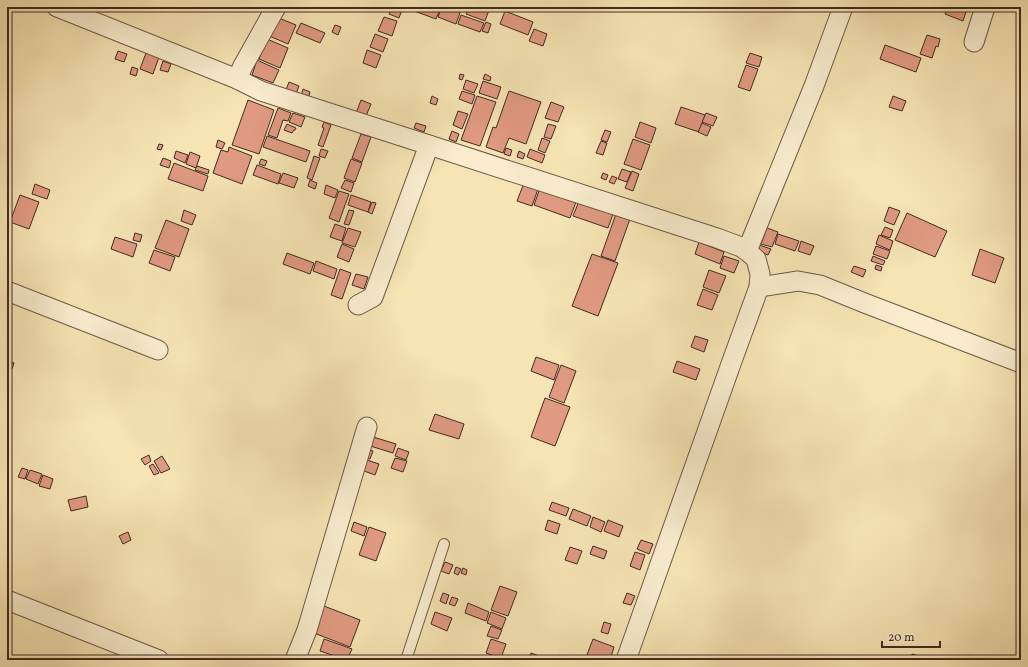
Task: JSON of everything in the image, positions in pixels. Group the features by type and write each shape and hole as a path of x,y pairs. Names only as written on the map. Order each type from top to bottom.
{"street":[{"path":"57,7 237,79 261,92 429,144 717,238 741,247 756,259 760,274 759,287 626,660"},
{"path":"237,79 276,7"},
{"path":"747,251 811,93 843,7"},
{"path":"974,42 985,7"},
{"path":"358,305 373,298 429,144"},
{"path":"759,287 798,281 820,285 1021,362"},
{"path":"7,291 158,350"},
{"path":"295,660 307,630 367,427"},
{"path":"7,600 132,655 159,660"}],"lane":[{"path":"406,660 444,544"}],"building":[{"path":"391,7 403,7 399,18 389,14"},
{"path":"406,7 441,7 436,19"},
{"path":"442,7 462,7 456,24 438,17"},
{"path":"469,7 482,7 489,10 485,21 466,14"},
{"path":"948,7 961,7 967,9 963,21 945,14"},
{"path":"505,11 533,22 528,35 500,24"},
{"path":"461,15 484,23 480,32 458,24"},
{"path":"274,16 296,25 288,44 267,35"},
{"path":"384,17 397,21 392,36 378,31"},
{"path":"486,22 491,24 488,33 482,31"},
{"path":"301,23 325,33 320,43 296,33"},
{"path":"335,25 341,27 338,35 332,32"},
{"path":"534,29 547,34 543,46 529,41"},
{"path":"375,34 388,39 383,52 370,47"},
{"path":"927,35 940,39 938,47 936,46 932,58 920,54"},
{"path":"267,39 288,48 280,68 259,59"},
{"path":"885,45 921,58 916,72 880,59"},
{"path":"367,50 381,55 376,68 363,63"},
{"path":"118,51 127,54 124,62 115,59"},
{"path":"146,53 159,57 153,74 140,69"},
{"path":"750,53 762,57 759,67 746,63"},
{"path":"257,60 279,70 273,83 252,75"},
{"path":"163,61 171,64 168,72 160,70"},
{"path":"746,65 758,69 750,91 738,87"},
{"path":"132,67 138,69 136,76 130,74"},
{"path":"460,74 464,75 462,80 459,79"},
{"path":"485,74 491,77 490,81 483,79"},
{"path":"466,80 478,84 474,93 463,89"},
{"path":"483,81 501,87 497,99 479,93"},
{"path":"289,82 299,86 296,94 286,90"},
{"path":"303,89 310,92 308,99 301,96"},
{"path":"462,91 475,95 472,104 459,99"},
{"path":"509,91 541,102 526,144 509,138 503,153 486,147 493,127 496,128"},
{"path":"432,96 438,99 436,105 430,103"},
{"path":"477,96 496,102 480,146 461,140"},
{"path":"893,96 906,101 902,111 889,107"},
{"path":"248,100 274,110 259,154 232,145"},
{"path":"361,100 371,104 366,116 356,113"},
{"path":"551,102 564,107 558,122 545,118"},
{"path":"681,107 705,115 699,132 675,124"},
{"path":"278,108 291,113 288,121 283,120 277,138 268,135"},
{"path":"458,111 468,114 462,129 453,125"},
{"path":"293,113 305,117 301,127 289,122"},
{"path":"706,113 717,117 713,126 702,122"},
{"path":"324,122 331,125 323,147 318,145 324,128 322,127"},
{"path":"640,122 656,128 651,143 635,137"},
{"path":"416,123 426,126 424,132 414,128"},
{"path":"702,123 711,127 707,136 698,132"},
{"path":"287,124 296,128 292,133 284,130"},
{"path":"548,124 556,126 551,139 544,137"},
{"path":"605,130 611,132 607,142 601,140"},
{"path":"452,131 459,134 456,142 449,139"},
{"path":"361,134 371,137 362,162 352,158"},
{"path":"267,136 310,151 306,162 263,147"},
{"path":"542,138 550,141 545,153 538,150"},
{"path":"633,139 650,145 641,170 624,164"},
{"path":"218,140 225,143 222,149 216,147"},
{"path":"601,141 607,143 603,155 596,153"},
{"path":"159,144 163,145 161,150 157,149"},
{"path":"229,147 252,156 242,184 213,173 221,150 228,152"},
{"path":"506,148 512,150 510,156 504,154"},
{"path":"321,149 328,151 325,158 319,156"},
{"path":"530,149 545,155 542,163 527,157"},
{"path":"176,151 188,155 185,163 174,158"},
{"path":"519,151 525,154 523,159 517,157"},
{"path":"190,152 200,156 196,168 186,164"},
{"path":"314,156 320,158 312,180 307,178"},
{"path":"163,158 171,161 169,168 160,165"},
{"path":"261,159 267,161 265,166 259,164"},
{"path":"351,159 362,163 355,182 344,178"},
{"path":"174,163 208,176 203,191 168,179"},
{"path":"257,165 281,174 278,184 253,175"},
{"path":"197,166 209,170 208,174 195,170"},
{"path":"622,169 631,172 627,182 618,179"},
{"path":"632,171 639,174 633,191 625,188"},
{"path":"283,173 298,178 294,188 279,183"},
{"path":"603,173 608,175 606,180 601,178"},
{"path":"612,176 617,178 614,184 609,182"},
{"path":"310,180 317,183 315,189 308,186"},
{"path":"345,180 354,183 351,192 341,188"},
{"path":"524,183 538,189 532,206 517,201"},
{"path":"35,184 50,190 47,199 32,194"},
{"path":"326,185 338,190 335,198 324,194"},
{"path":"540,188 576,202 570,218 534,205"},
{"path":"339,191 349,194 339,222 329,218"},
{"path":"20,195 39,202 29,229 10,222"},
{"path":"351,195 371,202 368,212 348,205"},
{"path":"579,201 613,214 608,228 573,216"},
{"path":"372,202 376,203 372,214 368,212"},
{"path":"889,207 900,211 894,225 884,221"},
{"path":"184,210 196,215 192,225 181,221"},
{"path":"349,210 354,211 349,225 344,224"},
{"path":"617,211 631,216 615,261 601,256"},
{"path":"907,213 947,231 935,257 895,240"},
{"path":"166,220 189,229 179,257 155,248"},
{"path":"335,224 346,228 342,241 330,237"},
{"path":"885,227 893,230 890,238 881,235"},
{"path":"348,228 361,232 355,247 342,243"},
{"path":"767,228 778,232 772,247 761,244"},
{"path":"135,233 142,235 140,242 133,240"},
{"path":"778,234 799,241 795,251 775,244"},
{"path":"879,235 893,241 890,250 876,244"},
{"path":"115,237 137,244 133,257 111,249"},
{"path":"801,241 814,246 810,255 798,251"},
{"path":"699,242 724,252 720,264 695,254"},
{"path":"342,244 354,249 349,262 337,257"},
{"path":"759,245 771,249 768,255 757,251"},
{"path":"876,246 890,251 887,259 873,254"},
{"path":"980,249 1004,258 995,283 972,275"},
{"path":"154,250 175,257 170,271 149,263"},
{"path":"287,253 314,263 310,274 283,264"},
{"path":"592,254 618,263 598,316 572,306"},
{"path":"724,256 739,261 734,273 720,268"},
{"path":"873,256 885,261 883,265 871,261"},
{"path":"316,261 337,269 334,279 313,271"},
{"path":"876,265 882,267 881,271 875,269"},
{"path":"854,266 866,270 863,277 851,272"},
{"path":"340,269 351,273 342,299 331,295"},
{"path":"709,270 726,276 719,293 703,287"},
{"path":"356,274 368,277 364,289 352,285"},
{"path":"703,289 718,295 712,310 697,305"},
{"path":"695,336 708,340 704,352 691,347"},
{"path":"536,357 559,365 554,380 531,371"},
{"path":"7,360 14,363 12,369 7,368"},
{"path":"677,361 700,369 696,380 673,372"},
{"path":"561,365 576,371 564,403 549,397"},
{"path":"545,398 570,407 555,446 531,437"},
{"path":"435,414 464,424 459,439 429,430"},
{"path":"370,436 396,444 393,453 367,445"},
{"path":"365,448 373,451 370,459 362,457"},
{"path":"398,448 409,452 406,460 395,456"},
{"path":"149,455 151,461 145,465 141,459"},
{"path":"162,456 170,469 161,473 154,461"},
{"path":"395,458 407,461 403,472 391,468"},
{"path":"367,460 379,464 375,475 364,471"},
{"path":"153,464 159,473 154,475 149,466"},
{"path":"22,468 28,470 25,479 18,477"},
{"path":"30,470 42,474 38,484 26,479"},
{"path":"43,475 53,479 50,489 39,486"},
{"path":"86,496 88,507 71,511 68,500"},
{"path":"552,502 569,508 566,516 549,510"},
{"path":"573,509 591,516 587,526 569,519"},
{"path":"593,517 605,522 601,532 590,527"},
{"path":"548,520 560,524 557,534 545,530"},
{"path":"608,520 623,526 619,537 604,531"},
{"path":"354,522 367,527 364,536 351,531"},
{"path":"369,527 386,533 376,561 359,555"},
{"path":"128,532 131,540 123,544 119,536"},
{"path":"641,540 653,544 649,554 637,549"},
{"path":"593,546 607,551 604,559 590,554"},
{"path":"570,547 582,551 577,564 565,560"},
{"path":"635,552 645,555 640,570 630,566"},
{"path":"445,562 453,565 449,574 441,571"},
{"path":"456,567 461,569 458,575 454,573"},
{"path":"463,568 467,570 466,575 461,573"},
{"path":"500,586 517,592 508,616 491,610"},
{"path":"443,593 449,595 446,604 440,601"},
{"path":"627,593 635,596 631,605 623,603"},
{"path":"452,597 458,599 455,606 449,604"},
{"path":"468,603 489,612 486,621 465,613"},
{"path":"324,606 360,620 350,647 314,633"},
{"path":"435,612 452,618 447,631 431,624"},
{"path":"491,612 506,618 502,629 487,623"},
{"path":"604,622 611,624 608,634 601,632"},
{"path":"491,626 502,630 498,639 487,636"},
{"path":"324,639 352,649 347,660 320,651"},
{"path":"491,639 506,644 501,658 486,653"},
{"path":"593,639 614,647 610,660 585,660"},
{"path":"531,653 550,660 528,660"},
{"path":"912,654 919,656 917,660 910,660"},
{"path":"559,655 564,657 563,660 557,660"},
{"path":"969,655 986,660 967,660"}]}
